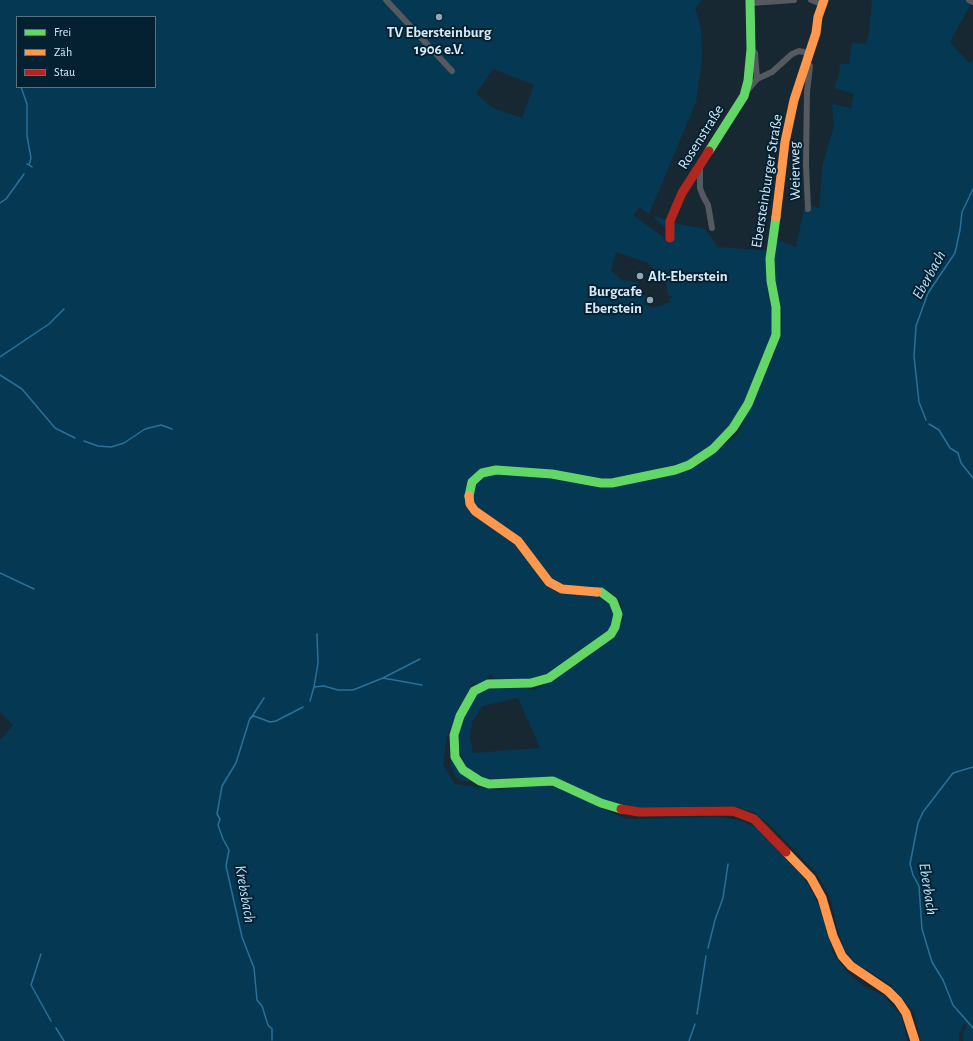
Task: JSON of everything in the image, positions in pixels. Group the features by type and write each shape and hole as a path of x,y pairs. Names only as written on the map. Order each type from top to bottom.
{"street":[{"path":"386,0 452,71"},
{"path":"751,1 794,0"},
{"path":"811,0 823,2"},
{"name":"Rosenstraße","path":"670,238 670,221 682,193 744,96 748,81 751,49 751,1"},
{"name":"Ebersteinburger Straße","path":"823,2 816,33 794,100 785,142 780,192 770,258 777,323 772,348 748,404 733,428 713,449 689,465 612,483 601,483 552,474 496,470 482,472 472,482 469,496 470,504 475,511 481,517 518,541 549,582 562,589 601,592 613,600 618,614 616,627 611,634 549,678 531,683 488,684 474,691 460,716 454,735 455,756 463,770 470,776 489,784 513,784 541,780 553,782 575,790 601,803 626,811 718,810 733,811 754,819 811,878 822,898 833,936 842,956 851,966 888,991 898,1001 906,1013 915,1041"},
{"name":"Rosenstraße","path":"751,49 755,53 757,79"},
{"path":"744,96 757,79 772,72 792,54 799,52 809,53"},
{"name":"Weierweg","path":"806,63 810,66 807,92 806,165 808,209"},
{"path":"701,163 700,188 708,205 712,228"}],"shaded area":[{"path":"0,0 702,0 695,8 701,28 702,57 696,102 649,214 639,207 633,215 672,243 673,232 654,218 655,216 674,223 705,229 718,247 769,251 775,331 745,404 732,424 711,446 688,461 631,476 605,479 569,474 604,486 704,460 737,435 774,355 782,329 781,305 775,283 774,257 776,239 796,247 805,204 819,208 823,163 834,126 832,104 851,108 854,94 834,88 839,75 840,64 849,64 852,43 866,44 869,33 872,0 973,0 950,42 969,63 973,60 973,1041 963,1041 964,1031 967,1026 964,1023 959,1034 959,1041 921,1041 914,1012 890,984 857,964 846,952 839,934 830,897 815,871 770,825 755,813 737,807 724,806 636,808 609,802 563,781 544,777 487,779 469,770 465,765 459,749 460,730 466,714 479,691 490,687 516,686 535,690 586,658 617,633 623,619 621,602 609,591 595,587 594,595 611,605 614,614 609,632 545,677 533,679 502,679 494,678 491,674 485,682 472,684 447,736 443,765 455,784 499,790 535,784 557,788 626,819 717,817 739,820 760,829 788,858 808,884 822,913 833,954 847,972 862,985 884,996 902,1017 907,1041 0,1041 0,740 13,725 0,712","holes":["493,69 534,85 522,118 493,108 476,94","616,252 646,262 653,268 651,271 666,281 668,295 673,297 669,300 670,302 653,308 644,304 646,297 644,296 637,282 622,280 611,271","518,698 540,748 473,753 470,737 472,722 482,706"]},
{"path":"452,752 474,782 462,781 456,777 450,764"}],"waterway":[{"path":"21,88 27,104 27,136 31,158 29,165 27,164"},
{"path":"0,203 6,199 24,174"},
{"name":"Eberbach","path":"926,420 919,402 914,356 916,326 928,293 955,253 962,212 973,189"},
{"path":"0,357 49,324 64,309"},
{"path":"0,375 22,389 55,428 75,438"},
{"name":"Eberbach","path":"929,424 939,430 950,448 958,453 961,463 973,478"},
{"path":"84,441 98,446 111,447 124,443 145,429 161,425 172,429"},
{"path":"0,573 34,589"},
{"path":"314,687 318,663 317,634"},
{"path":"383,678 420,659"},
{"name":"Krebsbach","path":"310,701 314,687 324,686 338,690 353,690 383,678 422,685"},
{"path":"251,718 264,698"},
{"name":"Krebsbach","path":"272,1040 272,1029 268,1025 262,1006 257,1000 254,968 242,937 226,866 229,850 218,825 220,819 217,814 222,786 236,763 250,718 254,716 270,722 276,721 303,707"},
{"name":"Eberbach","path":"973,767 953,773 923,812 918,823 910,864 913,875 919,886 922,929 932,962 943,980 953,1005 973,1028"},
{"path":"708,948 715,920 723,898 728,864"},
{"path":"41,954 31,985 51,1021"},
{"path":"697,1014 706,956"},
{"path":"689,1041 695,1024"},
{"path":"56,1028 64,1041"}],"traffic: fast":[{"path":"709,151 744,96 748,81 751,49 750,0"},
{"path":"469,496 472,482 482,473 496,470 552,474 601,483 612,483 675,470 689,465 713,449 733,428 748,404 776,335 776,307 771,281 770,259 776,217"},
{"path":"597,592 601,592 613,601 618,614 615,627 611,634 549,678 531,683 488,684 474,691 460,716 454,735 455,757 463,770 480,781 489,784 553,781 601,803 621,809"}],"traffic: slow":[{"path":"776,217 785,142 794,100 816,33 818,17 824,0"},
{"path":"469,496 470,504 475,511 518,541 549,582 562,589 597,592"},
{"path":"786,852 811,878 822,898 833,936 842,956 851,966 888,991 898,1001 906,1013 915,1041"}],"traffic: jam":[{"path":"670,238 670,221 682,193 709,151"},
{"path":"621,809 639,812 733,811 754,819 786,852"}],"place":[{"name":"TV Ebersteinburg 1906 e.V.","path":"439,17"},
{"name":"Alt-Eberstein","path":"640,276"},
{"name":"Burgcafe Eberstein","path":"650,300"}]}
